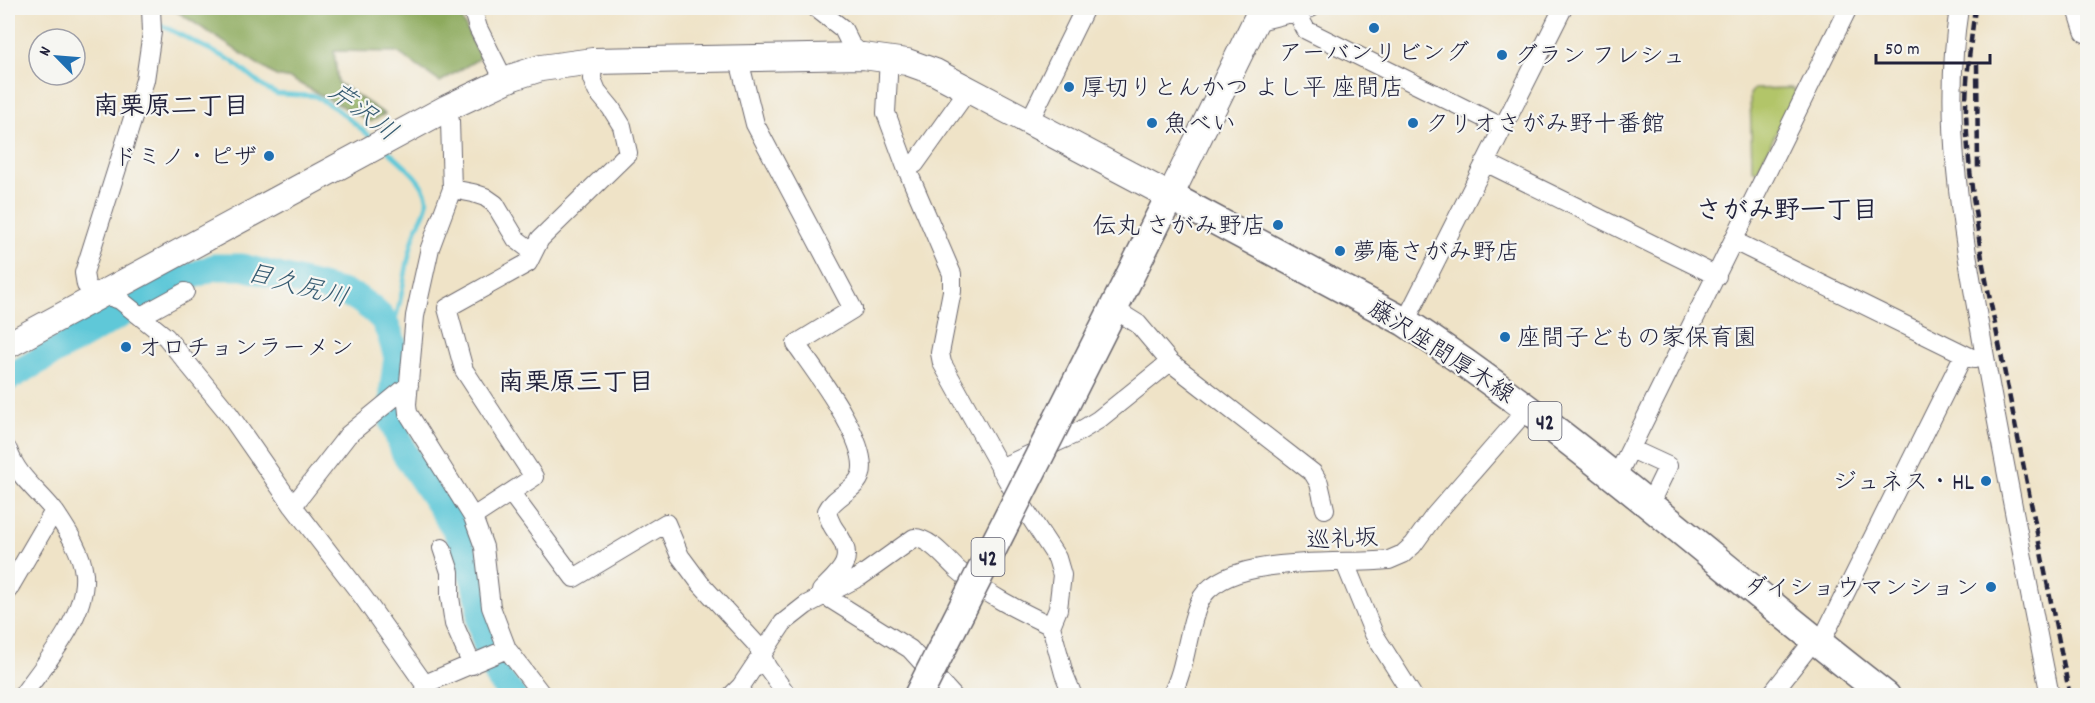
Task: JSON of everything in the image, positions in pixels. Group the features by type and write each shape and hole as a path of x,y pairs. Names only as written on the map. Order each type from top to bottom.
{"main road":[{"name":"42","path":"918,696 1170,196"},
{"name":"藤沢座間厚木線","path":"1170,196 1406,322 1528,408 1886,696"}],"street":[{"path":"472,8 478,28 504,80"},
{"path":"816,8 843,29 851,45 863,56"},
{"path":"1029,122 1085,8"},
{"path":"1406,322 1563,8"},
{"path":"1616,478 1848,8"},
{"path":"1959,8 1952,71 1954,159 1958,203 1986,364 2050,696"},
{"path":"2081,8 2088,30"},
{"path":"8,345 111,297 381,144 504,80 541,69 592,61 863,56 889,58 924,67 1170,196 1258,15 1304,9 1306,30 1502,128"},
{"path":"151,14 152,32 145,80 84,273 86,285 92,291 111,297 139,314 166,336 229,414 293,506 363,597 429,690 473,664 505,650"},
{"path":"889,58 886,113 906,167 952,274 952,291 940,353 942,363 1000,468 1058,558 1062,575 1058,609 1051,626 1072,696"},
{"path":"739,60 755,124 853,309 796,344 851,427 862,467 857,483 830,505 827,511 831,525 844,544 847,553 842,569 821,591 824,596 910,650 953,696"},
{"path":"473,517 534,477 464,370 447,308 528,263 540,239 628,153 622,126 597,91 592,79 592,61"},
{"path":"906,167 915,164 968,90"},
{"path":"447,108 450,121 452,189 430,248 414,316 405,388 408,413 473,517 484,547 491,606 505,650 543,696"},
{"path":"1485,162 1717,276"},
{"path":"452,189 485,197 495,204 516,239 533,252"},
{"path":"1734,241 1986,364"},
{"path":"139,314 185,292"},
{"path":"1114,309 1138,324 1170,362 1313,473 1319,483 1325,508"},
{"path":"1770,696 1817,642 1964,354"},
{"path":"1000,468 1098,420 1170,362"},
{"path":"293,506 348,435 405,388"},
{"name":"巡礼坂","path":"1171,696 1182,673 1198,606 1204,593 1215,584 1239,573 1269,566 1389,560 1403,554 1528,408"},
{"path":"1631,449 1668,466 1649,505"},
{"path":"8,450 20,475 54,511 75,544 84,574 82,600 64,637 22,696"},
{"path":"512,493 573,578 666,523 680,556 700,583 757,645 767,667 788,696"},
{"path":"8,590 54,511"},
{"path":"731,696 741,686 783,623 806,605 861,576 908,540 920,538 925,540 963,574 999,600 1051,626"},
{"path":"442,548 450,572 450,597 454,624 473,664"},
{"path":"1344,563 1374,634 1413,696"}],"green space":[{"path":"174,8 457,8 480,58 440,82 397,52 334,51 338,83 385,114 371,122 291,79 276,76"},
{"path":"1790,88 1796,93 1756,171 1752,169 1750,94 1754,89"}],"waterway":[{"name":"芹沢川","path":"157,23 232,61 265,88 277,94 315,96 338,110 372,138"},
{"name":"芹沢川","path":"386,149 417,178 427,199 425,211 412,243 398,309 390,334"},
{"name":"目久尻川","path":"8,378 184,279 214,267 242,267 357,298 383,319 390,334 397,357 393,387 393,423 404,452 456,530 474,580 480,605 480,623 486,645 498,677 513,696"}],"railway":[{"path":"1975,8 1966,109 1974,206 1983,265 2070,696"},
{"path":"1977,64 1978,169"}],"place":[{"name":"アーバンリビング","path":"1374,28"},
{"name":"グラン フレシュ","path":"1502,55"},
{"name":"厚切りとんかつ よし平 座間店","path":"1069,87"},
{"name":"魚べい","path":"1152,123"},
{"name":"クリオさがみ野十番館","path":"1413,123"},
{"name":"ドミノ・ピザ","path":"269,156"},
{"name":"伝丸 さがみ野店","path":"1278,225"},
{"name":"夢庵さがみ野店","path":"1340,251"},
{"name":"座間子どもの家保育園","path":"1505,337"},
{"name":"オロチョンラーメン","path":"126,347"},
{"name":"ジュネス・HL","path":"1986,481"},
{"name":"ダイショウマンション","path":"1991,587"}],"district":[{"name":"南栗原二丁目","path":"171,105"},
{"name":"さがみ野一丁目","path":"1787,209"},
{"name":"南栗原三丁目","path":"576,381"}]}
